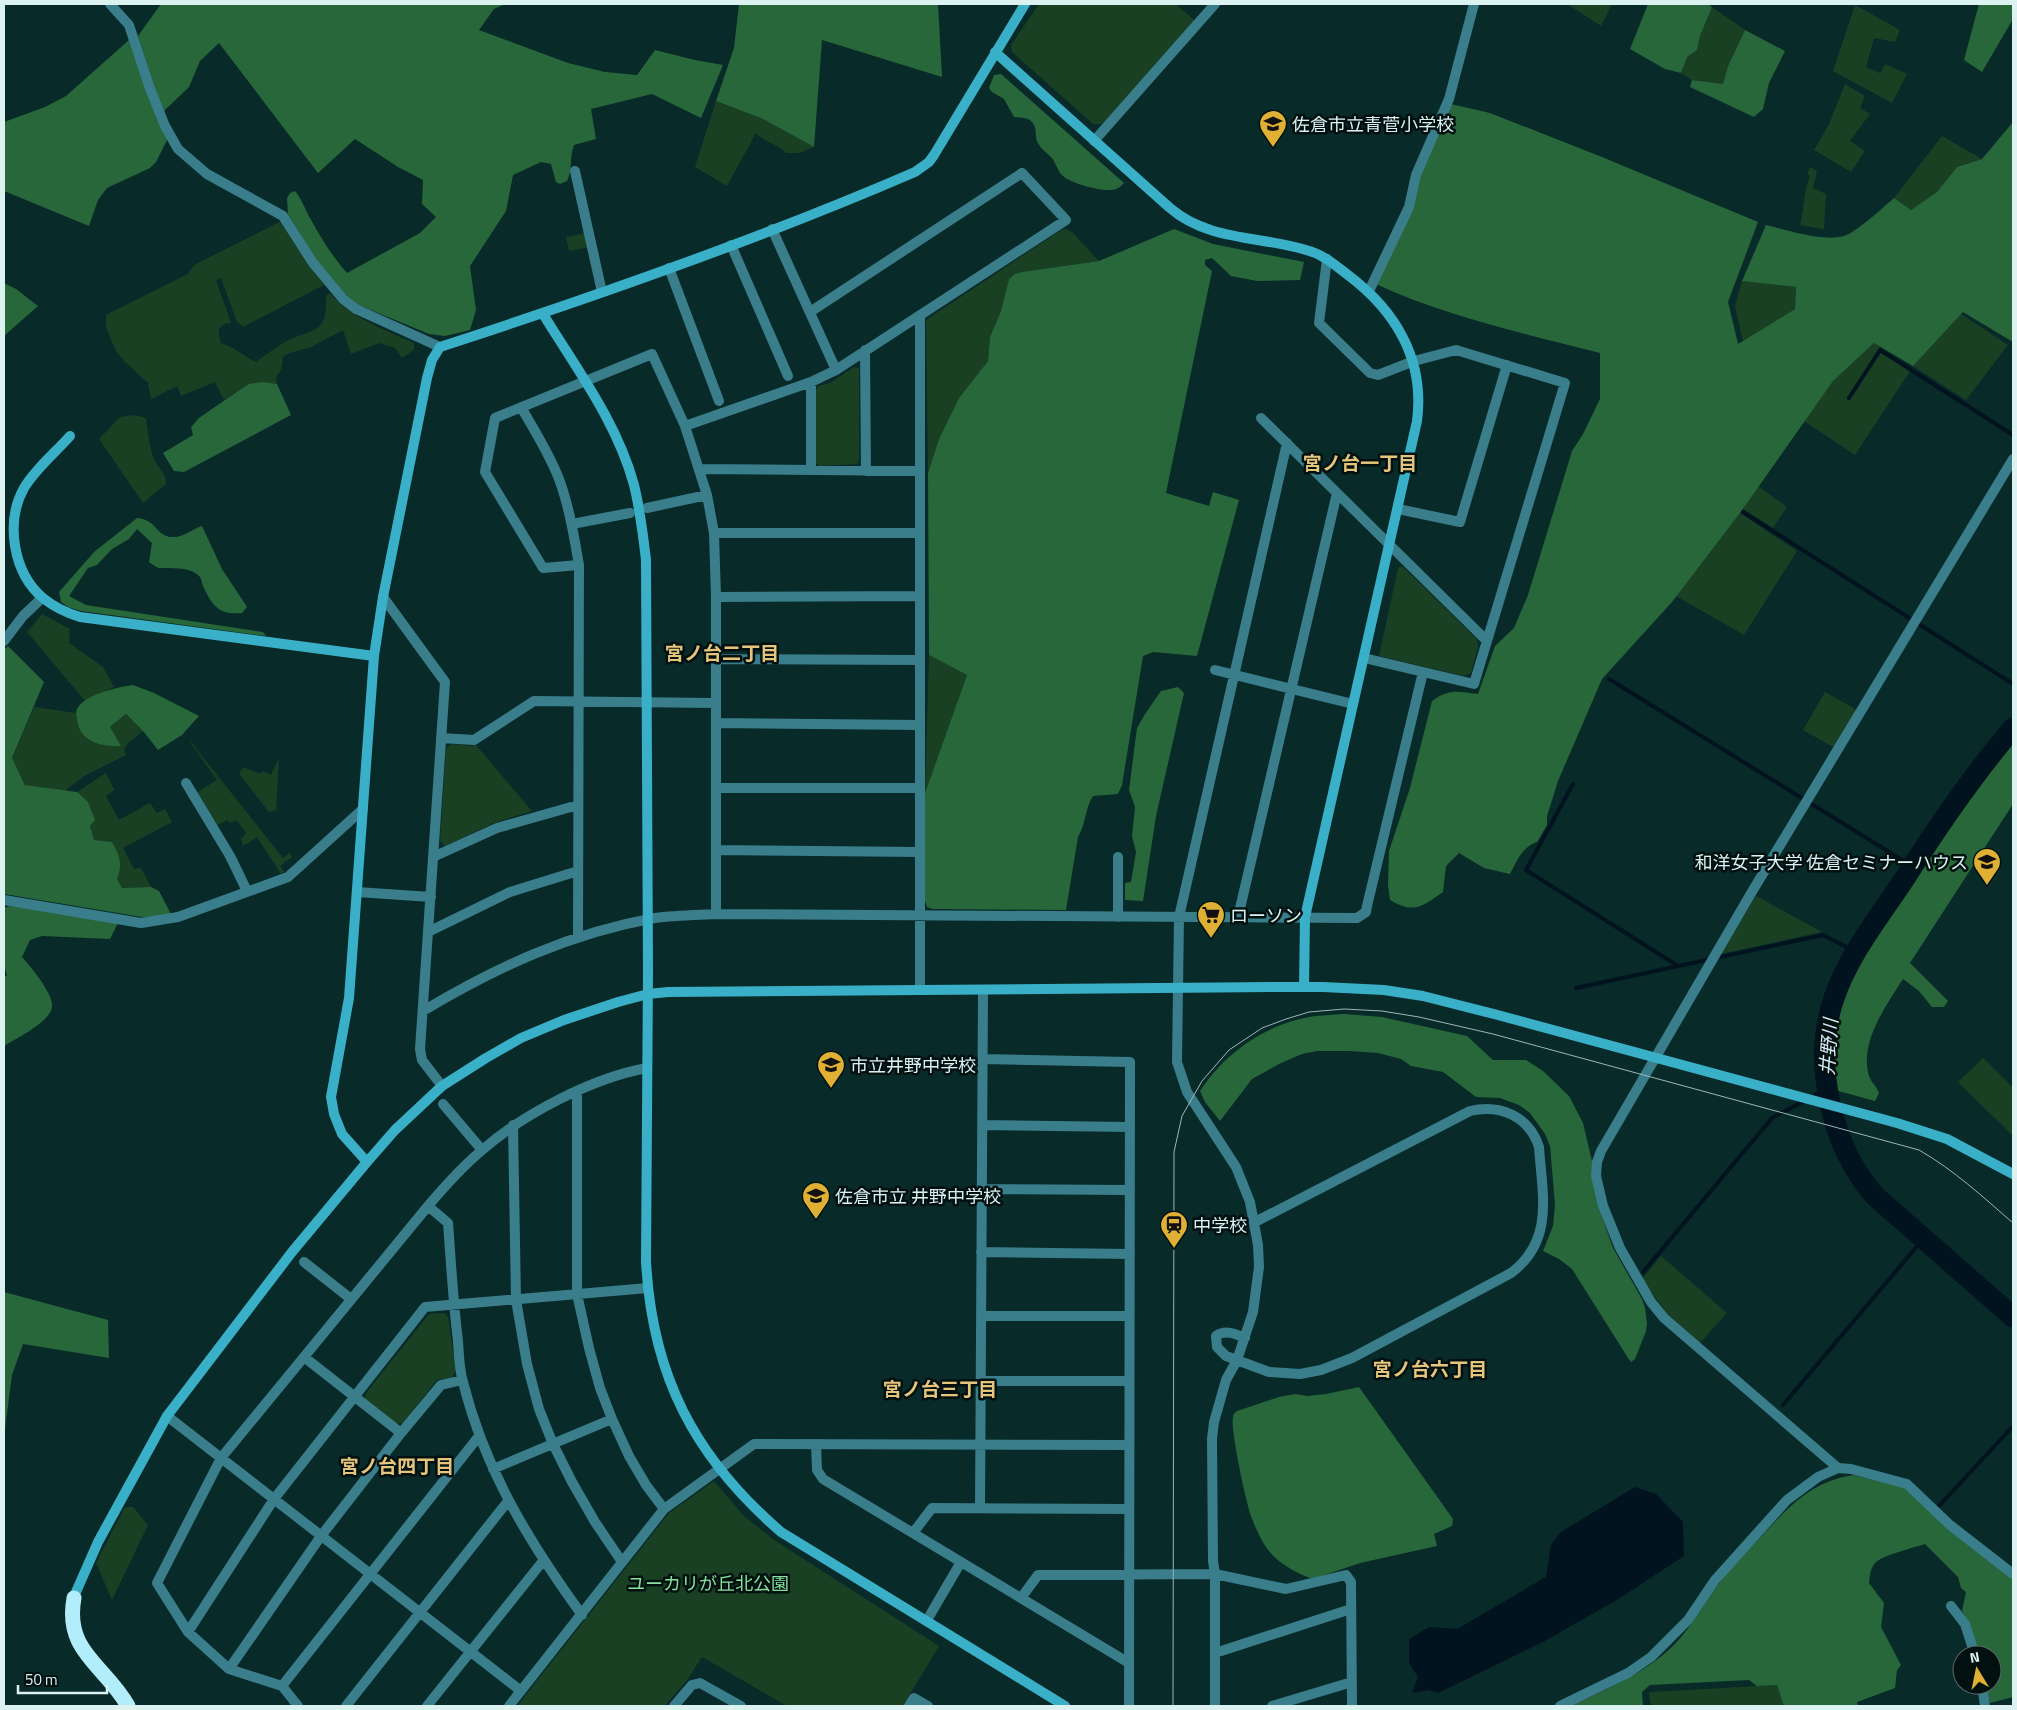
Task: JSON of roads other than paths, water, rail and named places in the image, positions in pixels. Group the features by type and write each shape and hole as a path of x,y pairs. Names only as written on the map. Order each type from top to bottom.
{"highway":[{"path":"74,1598 71,1615 78,1643 106,1674 128,1706"}],"street":[{"path":"110,4 129,25 149,86 165,126 178,149 207,174 283,216 312,263 343,299 356,309 440,346 543,314 731,245 905,176 923,166 934,155 994,52 1026,4"},
{"path":"1094,141 1215,4"},
{"path":"1369,291 1410,207 1416,175 1449,99 1474,4"},
{"path":"994,52 1173,210 1190,221 1215,232 1296,247 1327,259 1369,291 1398,328 1414,361 1419,410 1305,917 1304,987"},
{"path":"575,171 602,292"},
{"path":"685,426 811,382 836,370 1066,220 1022,174 810,312"},
{"path":"772,229 836,370"},
{"path":"731,245 788,376"},
{"path":"1327,259 1319,323 1370,373 1378,375 1414,361 1456,350 1565,383 1474,684 1364,658"},
{"path":"669,268 719,401"},
{"path":"543,314 610,426 633,482 640,510 646,560 648,994 646,1260 656,1340 668,1379 691,1427 719,1468 754,1508 781,1532 1065,1706"},
{"path":"920,316 920,990"},
{"path":"366,1162 340,1129 334,1114 331,1097 348,998 374,656 383,597 427,378 432,360 440,346"},
{"path":"865,350 866,470"},
{"path":"579,565 543,568 485,472 495,418 652,354 685,426 700,469 714,533 716,597 716,914"},
{"path":"1398,509 1460,522 1507,365"},
{"path":"811,382 811,470"},
{"path":"520,407 559,479 572,524 579,565 578,936"},
{"path":"1261,418 1487,641"},
{"path":"70,436 35,473 24,488 16,511 14,538 20,565 31,586 42,598 66,613 80,617 374,656"},
{"path":"1215,1706 1212,1439 1218,1403 1226,1380 1237,1360 1253,1312 1259,1267 1255,1222 1244,1184 1218,1136 1186,1092 1177,1062 1179,917 1287,443"},
{"path":"1838,1468 1664,1318 1632,1272 1620,1248 1599,1194 1596,1176 1597,1162 1601,1151 1743,906 2013,459"},
{"path":"700,469 920,471"},
{"path":"1238,917 1337,493"},
{"path":"647,508 707,495"},
{"path":"572,524 630,513"},
{"path":"714,533 920,533"},
{"path":"716,597 920,596"},
{"path":"383,597 445,682 420,1049 422,1060 442,1086"},
{"path":"4,640 23,616 42,598"},
{"path":"716,659 920,660"},
{"path":"1216,670 1353,704"},
{"path":"423,1011 470,983 524,957 578,936 647,920 716,914 1357,918 1366,912 1424,672"},
{"path":"440,738 474,740 534,700 716,703"},
{"path":"716,723 920,725"},
{"path":"186,783 230,856 247,891"},
{"path":"716,788 920,788"},
{"path":"433,857 497,828 578,805"},
{"path":"4,900 142,923 178,918 288,876 363,808"},
{"path":"717,850 920,852"},
{"path":"1118,857 1118,917"},
{"path":"428,932 510,892 578,871"},
{"path":"357,892 431,897"},
{"path":"74,1598 98,1542 167,1416 292,1252 366,1162 395,1130 442,1086 522,1038 591,1010 648,994 678,992 1304,987 1384,990 1423,996 1494,1014 1867,1114 1947,1139 2013,1174"},
{"path":"980,1508 983,990"},
{"path":"983,1059 1130,1062 1128,1706"},
{"path":"298,1706 282,1686 229,1669 188,1632 157,1583 221,1458 428,1206 455,1175 482,1150 513,1125 577,1091 626,1071 647,1068"},
{"path":"577,1091 578,1294 600,1388 612,1420 629,1456 664,1509"},
{"path":"443,1104 482,1150"},
{"path":"1245,1338 1226,1332 1219,1333 1216,1336 1217,1347 1226,1356 1269,1372 1300,1374 1321,1370 1352,1358 1511,1272 1532,1251 1543,1224 1544,1206 1536,1139 1526,1124 1508,1112 1489,1108 1470,1111 1255,1222"},
{"path":"513,1125 516,1300 527,1364 538,1409 572,1482 594,1522 622,1562"},
{"path":"982,1125 1130,1126"},
{"path":"982,1189 1130,1190"},
{"path":"428,1206 448,1223 462,1380 479,1436 508,1501 543,1561 582,1614"},
{"path":"981,1252 1130,1254"},
{"path":"304,1262 352,1299"},
{"path":"188,1632 274,1499 425,1307 648,1288"},
{"path":"981,1316 1129,1316"},
{"path":"304,1357 401,1433"},
{"path":"229,1669 321,1536 401,1433 441,1385 462,1380"},
{"path":"980,1381 1129,1381"},
{"path":"167,1416 521,1691"},
{"path":"493,1469 612,1420"},
{"path":"282,1686 479,1436"},
{"path":"509,1706 664,1509 754,1444 1129,1445"},
{"path":"816,1444 817,1470 823,1479 1129,1663"},
{"path":"1560,1706 1628,1673 1651,1657 1688,1620 1715,1580 1788,1500 1818,1477 1838,1468 1851,1469 1907,1484 1950,1525 2013,1574"},
{"path":"346,1706 508,1501"},
{"path":"913,1533 932,1508 1129,1509"},
{"path":"427,1706 543,1561"},
{"path":"930,1615 961,1562"},
{"path":"1021,1598 1038,1575 1215,1574 1286,1589 1346,1576 1351,1582 1352,1706"},
{"path":"1951,1606 1965,1624 1972,1645"},
{"path":"1215,1653 1351,1609"},
{"path":"1272,1706 1352,1682"},
{"path":"674,1706 692,1685 700,1683 741,1706"},
{"path":"909,1706 914,1698 928,1706"}],"water":[{"path":"1635,1487 1656,1494 1683,1522 1684,1556 1620,1598 1543,1642 1438,1693 1429,1690 1412,1693 1418,1677 1409,1663 1409,1639 1429,1627 1457,1629 1546,1577 1551,1544 1561,1532"}],"waterway":[{"path":"1849,398 1880,350 2013,435"},
{"path":"1743,512 2013,684"},
{"path":"1609,679 1912,866"},
{"name":"井野川","path":"2013,728 1956,801 1856,951 1834,998 1828,1023 1825,1049 1826,1076 1837,1128 1847,1153 1860,1176 1875,1196 2013,1317"},
{"path":"1573,784 1526,870 1678,966"},
{"path":"1576,988 1823,935 1856,952"},
{"path":"1811,1097 1826,1089"},
{"path":"1643,1272 1772,1118 1804,1101"},
{"path":"1783,1405 1923,1239"},
{"path":"1939,1506 2013,1426"}],"tram line":[{"path":"1173,1706 1174,1152 1182,1116 1202,1081 1229,1050 1262,1028 1309,1012 1344,1009 1382,1011 1419,1017 1493,1034 1919,1150 1956,1175 2013,1223"}],"place":[{"name":"佐倉市立青菅小学校","path":"1273,148"},
{"name":"和洋女子大学 佐倉セミナーハウス","path":"1987,886"},
{"name":"ローソン","path":"1211,939"},
{"name":"市立井野中学校","path":"831,1089"},
{"name":"佐倉市立 井野中学校","path":"816,1220"},
{"name":"中学校","path":"1174,1249"}],"district":[{"name":"宮ノ台一丁目","path":"1360,462"},
{"name":"宮ノ台二丁目","path":"722,652"},
{"name":"宮ノ台六丁目","path":"1430,1368"},
{"name":"宮ノ台三丁目","path":"940,1388"},
{"name":"宮ノ台四丁目","path":"397,1465"}],"park label":[{"name":"ユーカリが丘北公園","path":"708,1583"}]}
